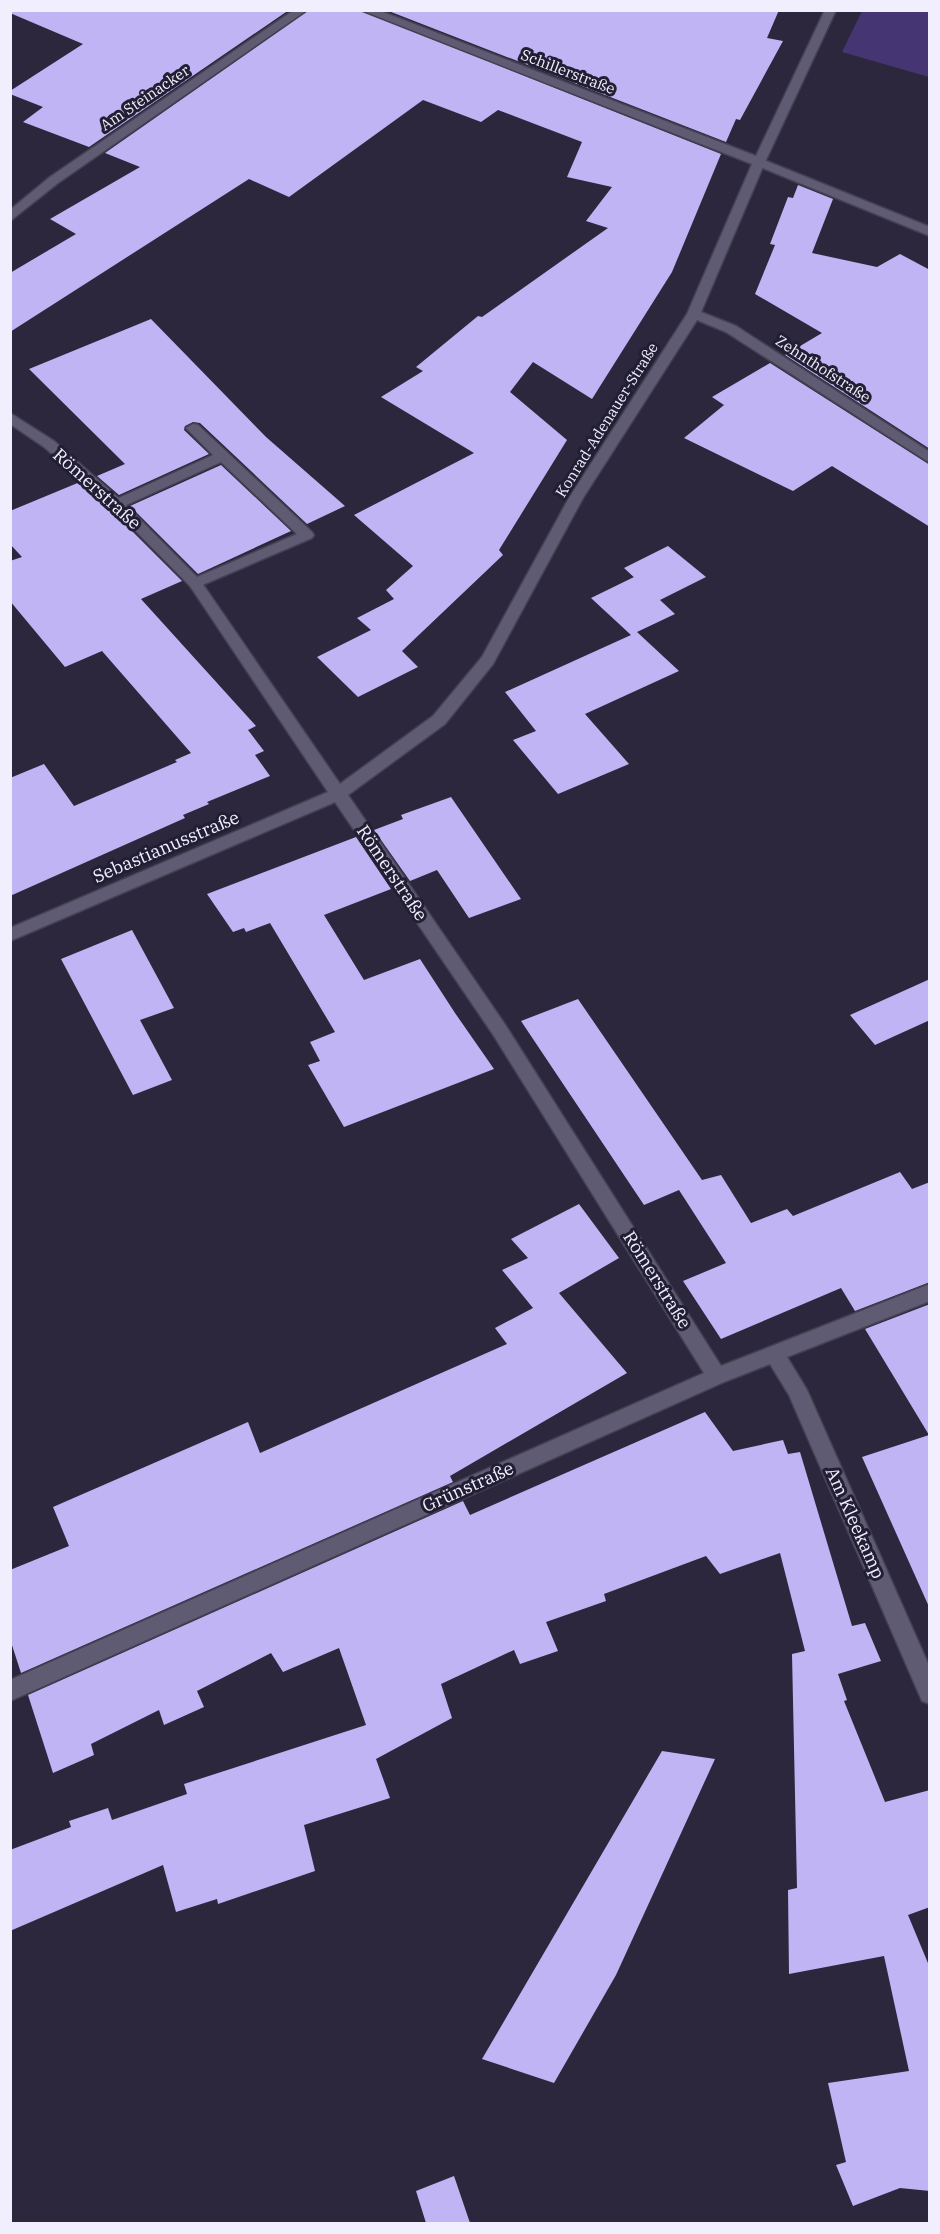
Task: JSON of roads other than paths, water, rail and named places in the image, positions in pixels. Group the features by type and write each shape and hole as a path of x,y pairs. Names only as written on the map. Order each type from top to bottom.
{"street":[{"name":"Am Steinacker","path":"10,217 54,180 302,10"},
{"name":"Schillerstraße","path":"366,10 759,162 930,231"},
{"name":"Konrad-Adenauer-Straße","path":"338,794 439,720 488,660 576,498 694,314 759,162 831,10"},
{"name":"Zehnthofstraße","path":"694,314 731,328 930,459"},
{"name":"Römerstraße","path":"10,417 49,444 117,504 195,583 500,1031 717,1376"},
{"path":"193,428 307,535 195,583"},
{"path":"117,504 223,456"},
{"name":"Sebastianusstraße","path":"10,935 338,794"},
{"name":"Grünstraße","path":"10,1691 717,1376 930,1292"},
{"name":"Am Kleekamp","path":"775,1354 797,1390 930,1694"}]}
